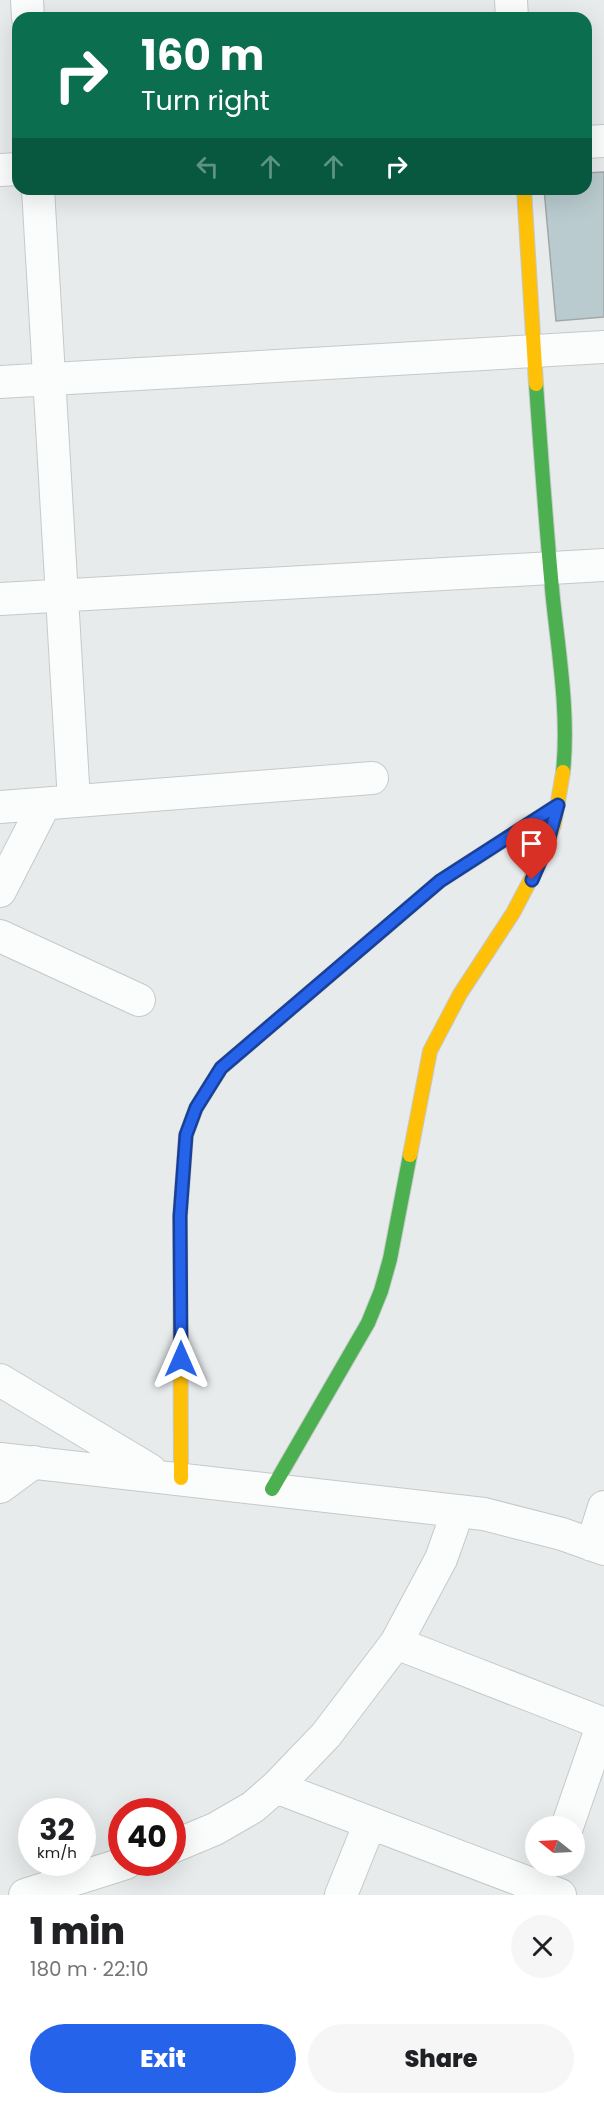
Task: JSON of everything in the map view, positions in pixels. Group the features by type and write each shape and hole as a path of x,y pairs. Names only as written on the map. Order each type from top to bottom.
{"street":[{"path":"0,891 59,803 62,595 38,195"},
{"path":"272,1489 368,1323 381,1291 390,1259 430,1051 441,1025 524,896 540,865 554,825 563,780 566,739 549,567 524,195"},
{"path":"0,382 604,347"},
{"path":"0,599 604,565"},
{"path":"0,807 372,778"},
{"path":"170,1477 180,1216 186,1135 196,1108 221,1068 440,881 558,805"},
{"path":"0,936 139,1000"},
{"path":"0,1380 170,1477"},
{"path":"0,1459 484,1514 562,1534 598,1547 604,1507"},
{"path":"0,1487 34,1462"},
{"path":"186,1841 215,1829 253,1807 326,1736 396,1643 441,1559 458,1511"},
{"path":"396,1643 604,1724 571,1816"},
{"path":"276,1787 370,1823 551,1886"},
{"path":"342,1895 370,1823"},
{"path":"25,1895 108,1869"}],"building":[{"path":"604,172 604,317 556,321 545,195 592,195 592,173"}],"traffic: fast":[{"path":"536,384 548,545 564,707 563,772"},
{"path":"384,929 440,881 558,805"},
{"path":"272,1489 368,1323 381,1291 390,1259 410,1155"}],"traffic: slow":[{"path":"524,195 536,384"},
{"path":"410,1155 430,1051 460,994 513,913 543,856 554,825 563,772"},
{"path":"181,1478 180,1216 186,1135 196,1108 218,1073"}],"traffic: jam":[{"path":"218,1073 221,1068 384,929"}],"route":[{"path":"181,1359 180,1216 186,1135 196,1108 221,1068 440,881 558,805 554,825 540,865 532,880"}]}
